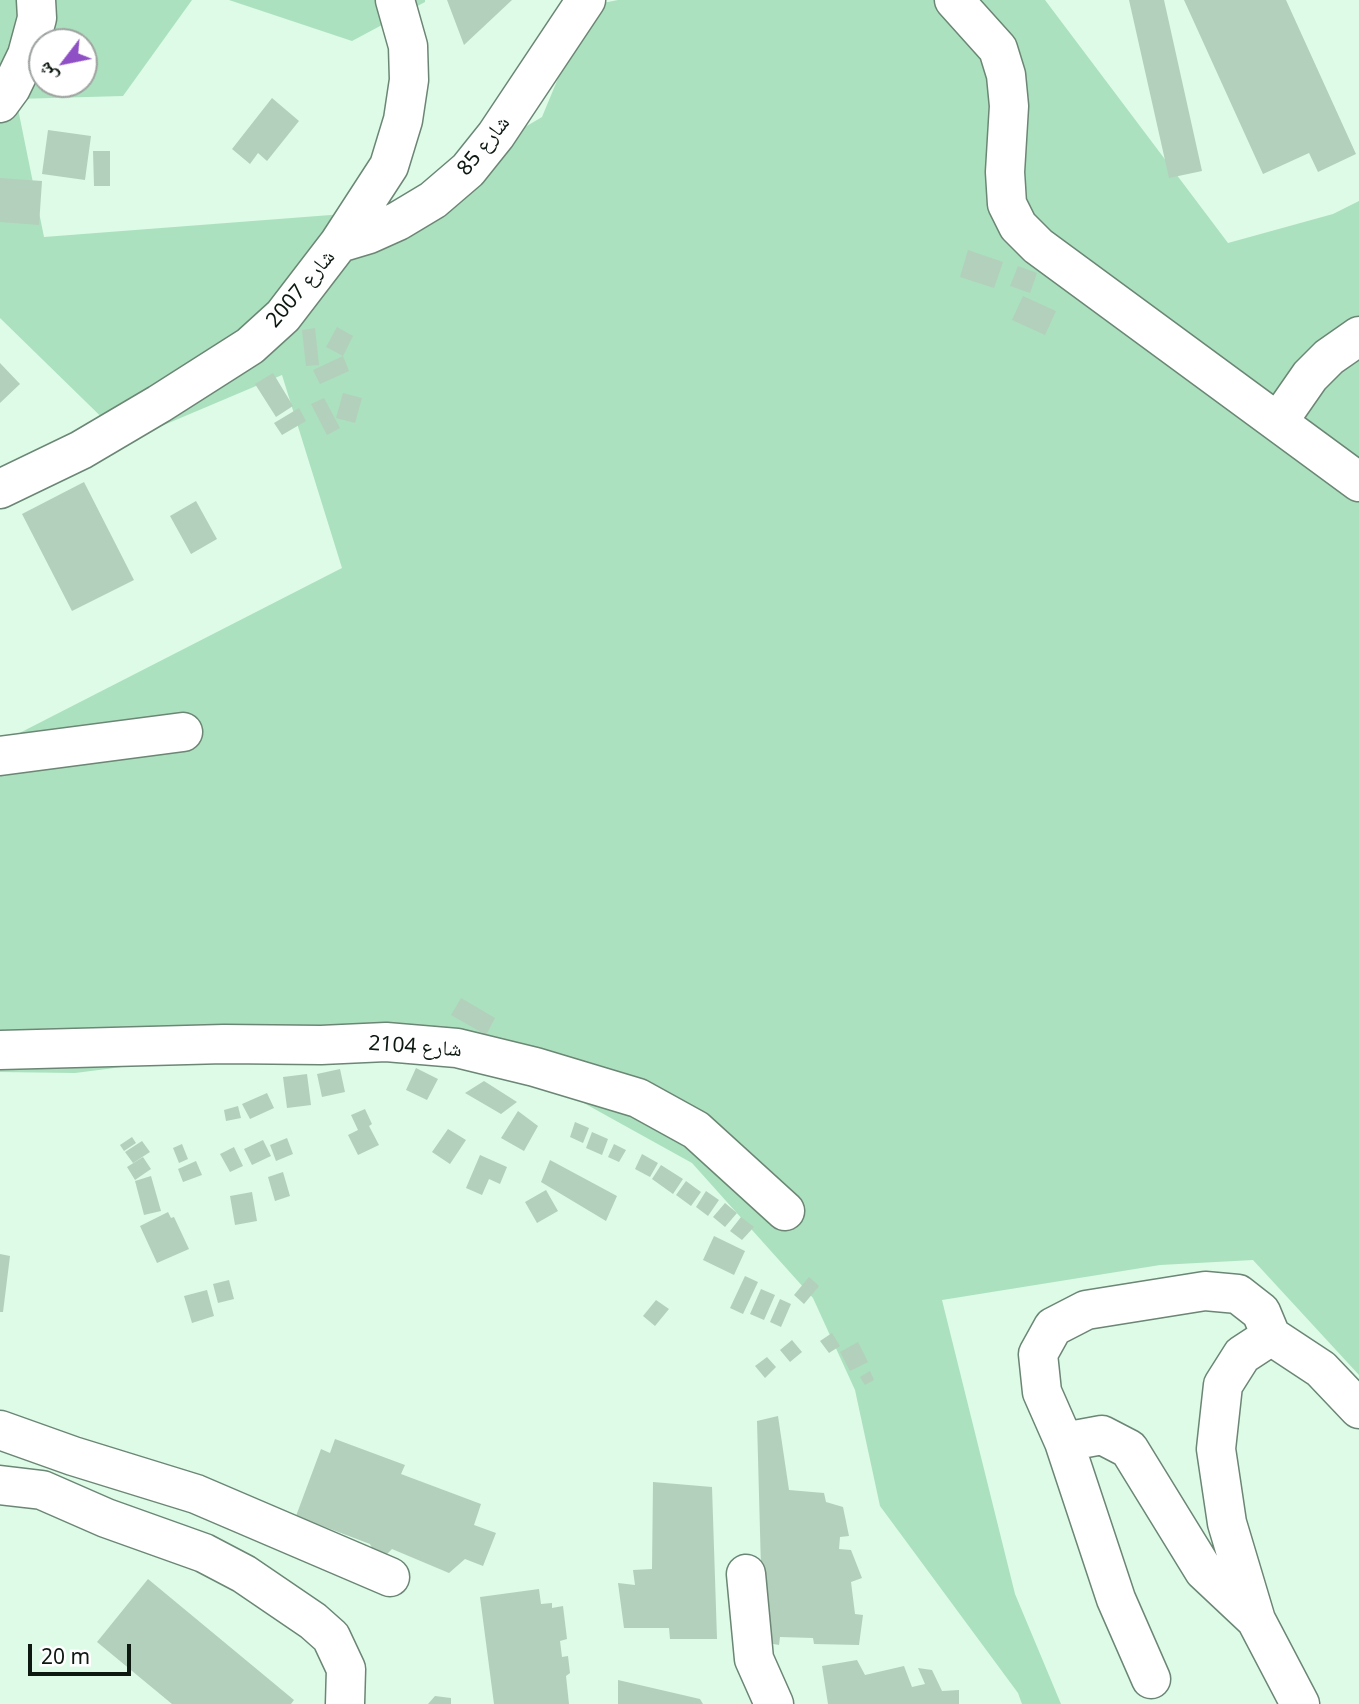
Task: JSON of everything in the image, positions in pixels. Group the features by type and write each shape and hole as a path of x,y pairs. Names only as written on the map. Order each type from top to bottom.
{"street":[{"path":"0,103 11,88 27,55 37,18 36,0"},
{"name":"شارع 2007","path":"0,489 81,450 159,404 250,346 283,316 339,243 389,166 403,120 409,80 408,46 395,0"},
{"name":"شارع 85","path":"339,243 369,234 398,220 433,200 468,170 496,135 586,0"},
{"path":"954,0 998,49 1006,75 1009,106 1004,172 1007,204 1018,226 1038,246 1359,482"},
{"path":"1278,422 1310,376 1329,357 1359,336"},
{"path":"0,756 183,732"},
{"name":"شارع 2104","path":"0,1050 386,1042 457,1048 535,1067 638,1098 696,1130 785,1210"},
{"path":"1151,1679 1116,1599 1064,1442 1042,1391 1038,1354 1053,1326 1086,1310 1205,1291 1238,1294 1261,1312 1271,1336 1321,1369 1359,1409"},
{"path":"1271,1336 1242,1355 1223,1385 1216,1449 1227,1523 1256,1619 1300,1704"},
{"path":"0,1430 73,1457 195,1494 390,1577"},
{"path":"1064,1442 1102,1434 1129,1449 1204,1571 1256,1619"},
{"path":"0,1485 42,1490 106,1518 204,1553 255,1581 313,1620 331,1637 346,1669 345,1704"},
{"path":"746,1574 754,1659 774,1704"}],"green space":[{"path":"0,0 192,0 123,96 98,97 98,28 28,28 28,98 52,98 16,99 44,237 383,211 542,117 588,6 618,0 1045,0 1228,243 1333,214 1359,201 1359,1375 1253,1260 1160,1265 942,1300 1015,1594 1061,1704 1022,1704 1018,1693 880,1506 855,1390 813,1298 692,1163 452,1030 302,1044 75,1073 0,1072 0,743 342,568 282,375 126,441 0,318"},
{"path":"229,0 425,0 425,2 352,41"}],"building":[{"path":"447,0 512,0 464,45"},
{"path":"1129,0 1164,0 1202,171 1169,178"},
{"path":"1184,0 1286,0 1356,154 1318,172 1309,153 1263,174"},
{"path":"272,98 299,121 267,161 258,153 250,164 232,149"},
{"path":"48,130 91,136 85,180 42,174"},
{"path":"93,151 110,151 110,186 94,186"},
{"path":"0,178 42,181 39,225 0,222"},
{"path":"968,250 1003,262 994,288 960,277"},
{"path":"1018,266 1037,273 1030,293 1010,286"},
{"path":"1023,296 1056,311 1045,335 1012,320"},
{"path":"337,327 353,336 343,356 326,347"},
{"path":"315,328 319,365 306,366 302,330"},
{"path":"343,356 349,371 320,384 313,370"},
{"path":"0,363 20,384 0,403"},
{"path":"273,373 293,406 276,417 255,384"},
{"path":"343,393 362,398 355,423 336,418"},
{"path":"324,398 340,428 327,435 311,404"},
{"path":"299,408 306,421 282,435 274,423"},
{"path":"84,482 134,580 72,611 22,514"},
{"path":"196,501 217,539 191,554 170,516"},
{"path":"461,998 495,1018 486,1035 451,1015"},
{"path":"416,1068 438,1079 427,1100 406,1090"},
{"path":"340,1069 345,1092 322,1097 317,1074"},
{"path":"307,1074 311,1105 287,1108 283,1077"},
{"path":"484,1081 517,1102 501,1114 465,1093"},
{"path":"267,1093 274,1108 250,1119 242,1104"},
{"path":"238,1106 241,1118 226,1121 224,1110"},
{"path":"365,1109 372,1124 369,1126 379,1145 358,1155 348,1135 358,1130 351,1115"},
{"path":"518,1111 538,1126 524,1151 501,1138"},
{"path":"575,1122 589,1128 583,1143 570,1137"},
{"path":"448,1129 466,1140 450,1164 432,1152"},
{"path":"592,1132 608,1139 602,1155 586,1148"},
{"path":"132,1137 136,1143 124,1151 120,1145"},
{"path":"287,1138 293,1154 276,1161 270,1145"},
{"path":"263,1140 271,1156 252,1165 244,1149"},
{"path":"142,1141 150,1152 133,1163 125,1152"},
{"path":"182,1144 188,1159 179,1163 173,1148"},
{"path":"614,1144 626,1150 619,1162 608,1157"},
{"path":"234,1147 243,1166 230,1172 220,1154"},
{"path":"642,1154 658,1163 650,1177 635,1169"},
{"path":"480,1155 507,1167 500,1184 489,1179 482,1195 466,1188"},
{"path":"143,1157 151,1169 135,1180 127,1167"},
{"path":"550,1160 617,1196 606,1221 541,1182"},
{"path":"196,1161 202,1175 183,1182 178,1169"},
{"path":"661,1165 683,1179 673,1194 652,1179"},
{"path":"283,1172 290,1196 275,1201 268,1177"},
{"path":"151,1176 161,1211 144,1215 135,1181"},
{"path":"686,1181 701,1192 691,1206 676,1195"},
{"path":"546,1190 558,1211 537,1223 525,1202"},
{"path":"706,1191 719,1200 708,1216 696,1207"},
{"path":"252,1192 257,1221 235,1225 230,1196"},
{"path":"725,1203 737,1213 725,1227 713,1217"},
{"path":"168,1212 171,1218 174,1217 189,1249 157,1263 140,1226"},
{"path":"741,1217 754,1227 742,1240 730,1231"},
{"path":"714,1236 745,1251 734,1275 703,1260"},
{"path":"0,1254 10,1256 3,1312 0,1312"},
{"path":"745,1276 758,1282 743,1314 730,1308"},
{"path":"809,1277 819,1286 804,1304 794,1295"},
{"path":"229,1280 234,1299 218,1303 213,1284"},
{"path":"761,1289 775,1295 764,1320 750,1314"},
{"path":"207,1290 214,1316 192,1323 184,1296"},
{"path":"780,1299 791,1304 781,1327 770,1322"},
{"path":"656,1300 669,1309 655,1326 643,1316"},
{"path":"832,1333 840,1346 829,1353 820,1341"},
{"path":"792,1340 802,1352 790,1362 780,1350"},
{"path":"858,1342 868,1362 850,1371 840,1352"},
{"path":"767,1357 776,1367 765,1378 755,1366"},
{"path":"870,1371 874,1380 865,1385 860,1377"},
{"path":"778,1416 789,1490 824,1493 826,1502 843,1507 849,1536 840,1537 839,1549 851,1550 862,1578 851,1582 855,1614 863,1615 859,1645 814,1644 813,1638 780,1637 779,1645 763,1642 757,1421"},
{"path":"335,1439 405,1465 401,1474 481,1504 474,1525 496,1533 483,1566 465,1559 449,1573 392,1549 386,1555 373,1550 370,1544 296,1516 321,1449 330,1453"},
{"path":"653,1482 712,1487 717,1639 670,1639 669,1628 624,1628 618,1583 635,1585 633,1570 652,1569"},
{"path":"148,1579 294,1700 291,1704 172,1704 97,1642"},
{"path":"539,1589 541,1604 552,1603 552,1608 563,1606 567,1639 560,1641 562,1657 568,1656 570,1673 566,1676 569,1704 494,1704 480,1597"},
{"path":"857,1660 865,1675 904,1666 912,1687 925,1684 918,1668 932,1670 942,1691 959,1690 959,1704 828,1704 822,1666"},
{"path":"618,1680 700,1699 703,1704 618,1704"},
{"path":"435,1696 451,1698 451,1704 428,1704"}]}
